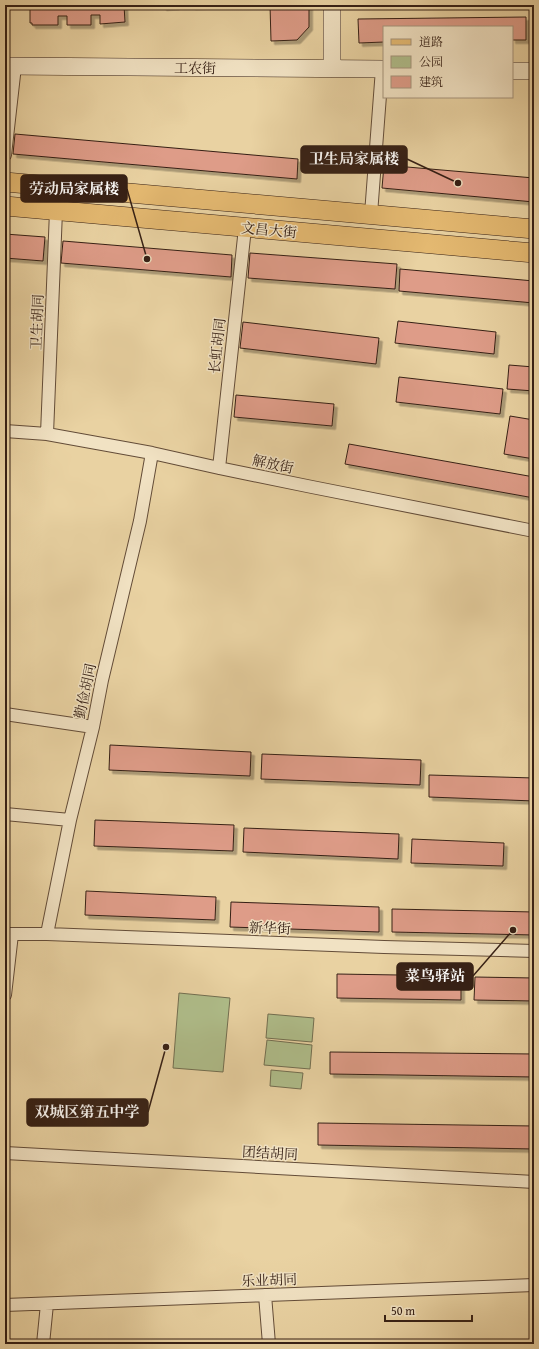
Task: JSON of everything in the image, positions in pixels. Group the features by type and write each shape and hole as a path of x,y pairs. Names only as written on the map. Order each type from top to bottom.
{"main road":[{"path":"332,5 332,69"},
{"name":"工农街","path":"10,66 383,69"},
{"path":"513,71 534,71"},
{"name":"文昌大街","path":"5,182 534,229"},
{"name":"文昌大街","path":"5,206 534,253"}],"street":[{"path":"5,156 10,66"},
{"path":"371,214 383,69"},
{"name":"卫生胡同","path":"47,434 56,211"},
{"name":"长虹胡同","path":"219,468 245,228"},
{"name":"解放街","path":"5,431 47,434 152,453 219,468 534,531"},
{"name":"勤俭胡同","path":"47,934 70,820 140,521 152,453"},
{"path":"5,714 93,727"},
{"path":"5,814 70,820"},
{"path":"5,995 9,934"},
{"name":"新华街","path":"9,934 47,934 384,947 534,951"},
{"name":"团结胡同","path":"5,1153 534,1182"},
{"name":"乐业胡同","path":"5,1305 534,1285"},
{"path":"265,1296 269,1344"},
{"path":"43,1344 47,1304"}],"green space":[{"path":"179,993 230,998 223,1072 173,1068"},
{"path":"268,1014 314,1018 312,1042 266,1038"},
{"path":"267,1040 312,1045 310,1069 264,1065"},
{"path":"271,1070 303,1073 301,1089 270,1086"}],"building":[{"path":"30,5 124,5 125,22 100,24 100,15 91,15 91,25 67,25 67,16 58,16 58,25 32,25 32,23 30,23"},
{"path":"163,5 176,5 176,6 163,7"},
{"path":"192,5 215,5 192,6"},
{"path":"270,5 309,5 309,27 297,40 271,41"},
{"path":"526,17 526,40 513,40 513,26 383,26 383,42 359,43 358,19"},
{"path":"5,80 10,85 5,138"},
{"path":"15,134 298,159 297,179 13,154"},
{"path":"384,165 534,178 534,202 382,188"},
{"path":"5,234 45,237 43,261 5,258"},
{"path":"63,241 232,255 231,277 61,263"},
{"path":"250,253 397,264 395,289 248,278"},
{"path":"400,269 534,281 534,303 399,291"},
{"path":"398,321 496,332 494,354 395,343"},
{"path":"243,322 379,338 376,364 240,348"},
{"path":"509,365 534,367 534,391 507,389"},
{"path":"399,377 503,389 500,414 396,402"},
{"path":"236,395 334,404 332,426 234,417"},
{"path":"510,416 534,420 534,459 504,454"},
{"path":"349,444 534,477 534,498 345,464"},
{"path":"110,745 251,752 250,776 109,770"},
{"path":"262,754 421,760 420,785 261,779"},
{"path":"429,775 534,778 534,801 429,797"},
{"path":"95,820 234,825 233,851 94,846"},
{"path":"244,828 399,834 398,859 243,852"},
{"path":"412,839 504,843 503,866 411,863"},
{"path":"86,891 216,897 215,920 85,915"},
{"path":"231,902 379,907 379,932 230,927"},
{"path":"392,909 534,912 534,935 392,932"},
{"path":"337,974 461,976 461,1000 337,998"},
{"path":"475,977 534,978 534,1001 474,1000"},
{"path":"330,1052 534,1054 534,1077 330,1074"},
{"path":"318,1123 534,1126 534,1149 318,1145"}],"place":[{"name":"卫生局家属楼","path":"458,183"},
{"name":"劳动局家属楼","path":"147,259"},
{"name":"菜鸟驿站","path":"513,930"},
{"name":"双城区第五中学","path":"166,1047"}]}
